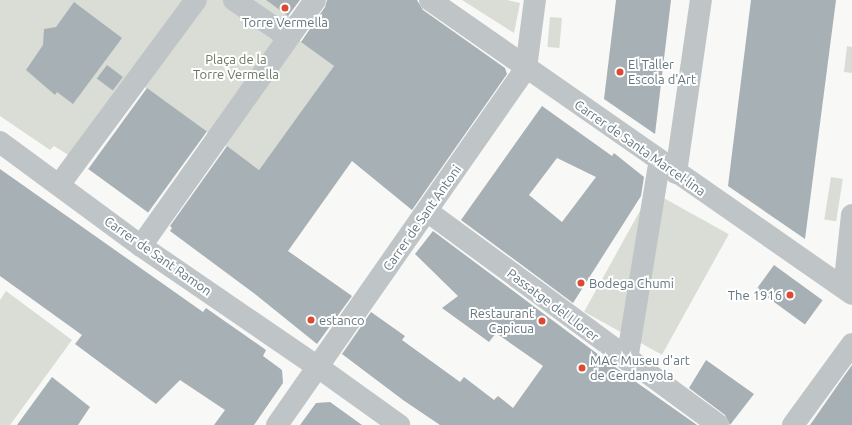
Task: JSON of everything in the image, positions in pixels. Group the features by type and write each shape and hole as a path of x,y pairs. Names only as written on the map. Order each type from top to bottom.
{"street":[{"path":"59,185 196,0"},
{"path":"234,0 288,37"},
{"path":"141,246 315,0"},
{"name":"Carrer de Santa Marcel·lina","path":"430,0 667,171 852,294"},
{"name":"Carrer de Sant Antoni","path":"278,425 526,68 536,0"},
{"path":"627,360 701,0"},
{"name":"Carrer de Sant Ramon","path":"0,142 141,246 318,367 399,425"},
{"name":"Passatge del Llorer","path":"427,211 627,360 718,425"},
{"path":"852,216 845,279 852,289"},
{"path":"793,425 852,344"}],"green space":[{"name":"Plaça de la Torre Vermella","path":"0,0 266,0 305,27 298,39 334,66 259,170 131,77 70,156 54,146 50,150 0,116"},
{"path":"462,0 507,0 520,3 514,33"},
{"path":"550,17 562,18 559,48 547,47"},
{"path":"847,46 852,47 852,73 844,72"},
{"path":"831,177 843,179 836,221 824,219"},
{"path":"651,191 729,234 662,355 584,312"},
{"path":"6,291 72,340 10,425 0,425 0,300"}],"building":[{"name":"Torre Vermella","path":"266,0 300,0 288,16"},
{"path":"327,0 417,0 423,10 505,68 507,74 412,210 352,161 288,251 352,296 317,344 255,294 170,231 172,228 170,226 227,146 259,170 334,66 301,42 325,7"},
{"path":"616,0 671,0 655,134 604,99"},
{"path":"751,0 836,0 805,239 728,186"},
{"path":"74,2 122,38 73,104 57,92 55,95 26,70 43,45 44,29 56,27"},
{"path":"107,65 123,77 113,91 97,79"},
{"path":"147,88 207,131 148,212 88,169"},
{"path":"542,106 612,156 614,153 644,177 641,196 573,303 461,220","holes":["557,158 596,177 562,222 529,195"]},
{"path":"0,169 203,312 206,308 266,350 263,356 282,370 283,383 254,425 214,425 225,410 180,380 156,404 75,344 82,335 0,276"},
{"path":"433,231 619,370 697,425 440,425 403,400 342,354 371,312 405,336 402,340 460,382 464,377 494,400 498,396 513,408 543,366 496,333 489,342 442,308 458,296 415,254"},
{"path":"774,265 823,300 805,325 756,289"},
{"path":"706,360 754,394 730,425 725,415 689,388"},
{"path":"852,365 852,425 810,425 842,379"},
{"path":"52,377 90,407 78,425 17,425"},
{"path":"330,402 362,425 300,425 316,403"}],"place":[{"name":"Torre Vermella","path":"285,8"},
{"name":"El Taller Escola d'Art","path":"620,72"},
{"name":"Bodega Chumi","path":"581,283"},
{"name":"The 1916","path":"790,295"},
{"name":"estanco","path":"311,320"},
{"name":"Restaurant Capicua","path":"542,321"},
{"name":"MAC Museu d'art de Cerdanyola","path":"582,368"}]}
